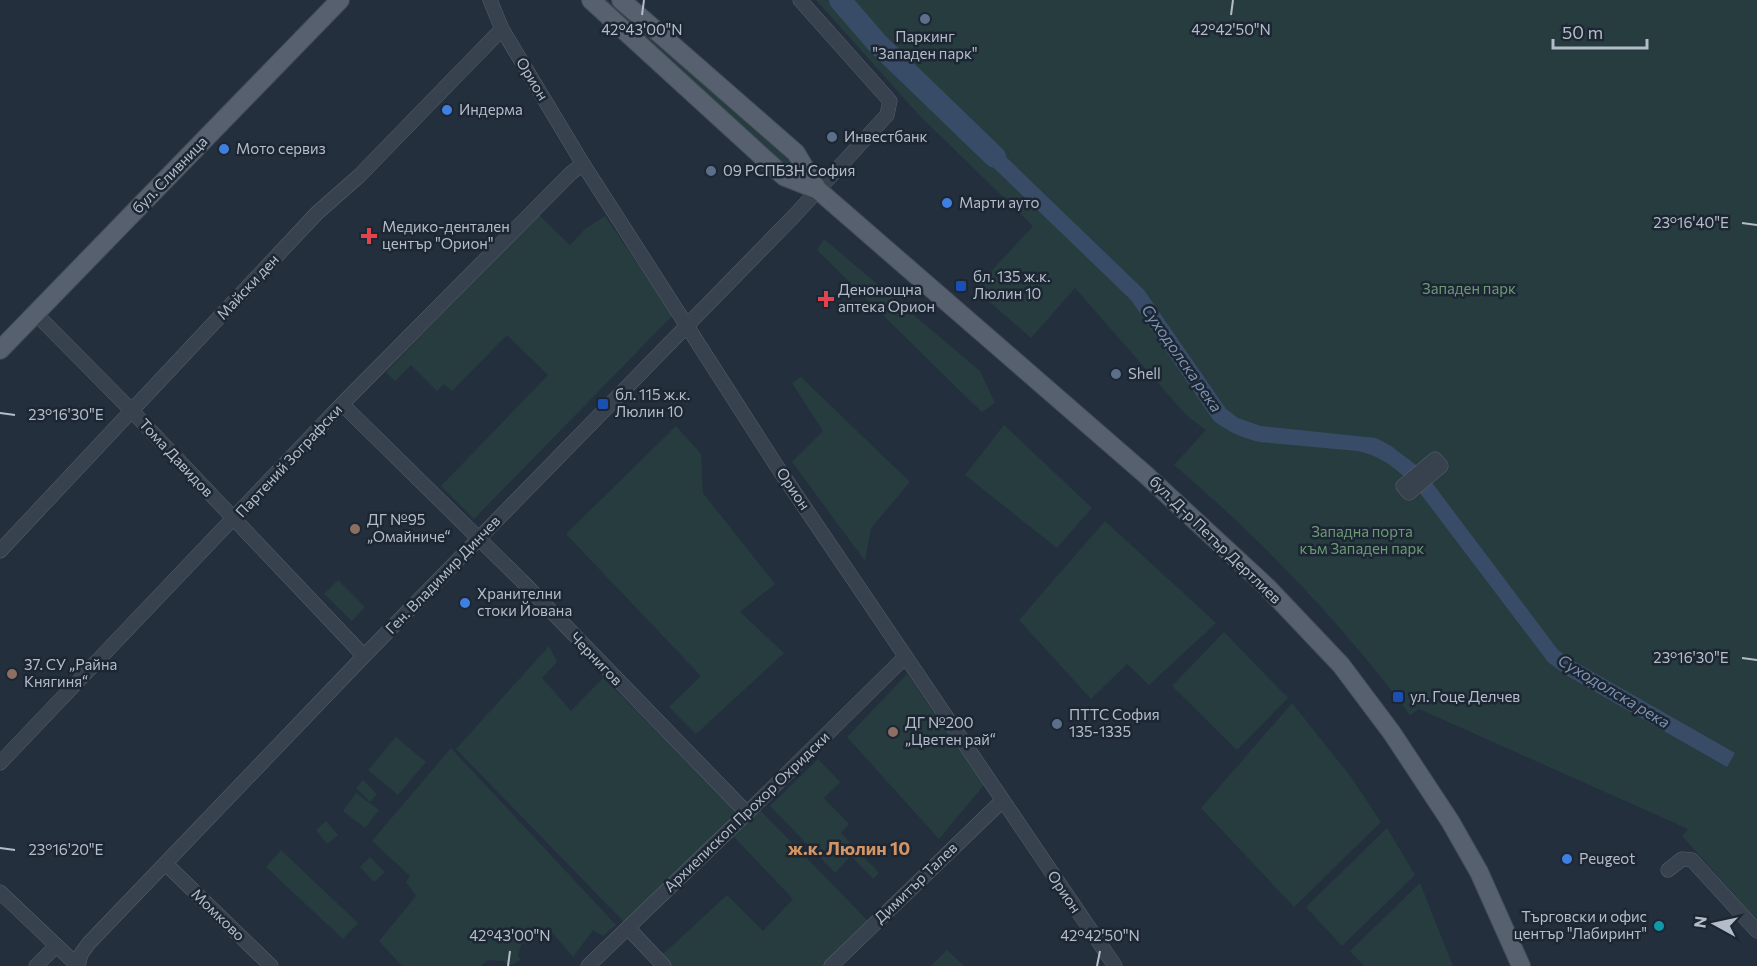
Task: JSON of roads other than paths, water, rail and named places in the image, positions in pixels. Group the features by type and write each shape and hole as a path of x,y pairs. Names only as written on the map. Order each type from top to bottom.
{"main road":[{"name":"бул. Сливница","path":"3,343 36,314 340,0"},
{"name":"бул. Д-р Петър Дертлиев","path":"591,0 778,172 818,190"},
{"name":"бул. Д-р Петър Дертлиев","path":"621,0 796,153 818,190 1146,475 1267,588 1341,665 1396,739 1450,820 1479,872 1521,966"}],"street":[{"name":"Орион","path":"490,0 502,29 583,164 778,468 1115,966"},
{"name":"Ген. Владимир Динчев","path":"78,966 81,954 89,943 364,656 687,326 887,115 890,100 800,0"},
{"name":"Майски ден","path":"0,550 317,213 359,176 502,29"},
{"name":"Партений Зографски","path":"0,763 342,404 571,173 583,164"},
{"name":"Тома Давидов","path":"36,314 131,410 364,656"},
{"name":"Чернигов","path":"342,404 479,538 747,813"},
{"name":"Архиепископ Прохор Охридски","path":"588,966 905,657"},
{"name":"Димитър Талев","path":"831,966 1002,801"},
{"path":"1668,870 1682,859 1692,860 1757,931"},
{"name":"Момково","path":"166,864 271,966"},
{"path":"0,892 78,966"},
{"path":"628,928 664,966"},
{"path":"36,966 56,947"}],"water":[{"path":"978,130 1144,290 1226,409 1238,418 1261,426 1376,438 1391,446 1416,465 1433,484 1558,650 1735,753 1727,767 1564,674 1548,662 1420,493 1407,479 1384,461 1357,451 1260,442 1236,434 1214,421 1131,300 967,142"}],"waterway":[{"name":"Суходолска река","path":"840,0 878,44 995,157"}],"place":[{"name":"Паркинг \"Западен парк\"","path":"925,19"},
{"name":"Индерма","path":"447,110"},
{"name":"Инвестбанк","path":"832,137"},
{"name":"Мото сервиз","path":"224,149"},
{"name":"09 РСПБЗН София","path":"711,171"},
{"name":"Марти ауто","path":"947,203"},
{"name":"Медико-дентален център \"Орион\"","path":"369,236"},
{"name":"бл. 135 ж.к. Люлин 10","path":"961,286"},
{"name":"Денонощна аптека Орион","path":"826,299"},
{"name":"Shell","path":"1116,374"},
{"name":"бл. 115 ж.к. Люлин 10","path":"603,404"},
{"name":"ДГ №95 „Омайниче“","path":"355,529"},
{"name":"Хранителни стоки Йована","path":"465,603"},
{"name":"37. СУ „Райна Княгиня“","path":"12,674"},
{"name":"ул. Гоце Делчев","path":"1398,697"},
{"name":"ПТТС София 135-1335","path":"1057,724"},
{"name":"ДГ №200 „Цветен рай“","path":"893,732"},
{"name":"Peugeot","path":"1567,859"},
{"name":"Търговски и офис център \"Лабиринт\"","path":"1659,926"}],"district":[{"name":"ж.к. Люлин 10","path":"849,849"}],"park label":[{"name":"Западен парк","path":"1469,289"},
{"name":"Западна порта към Западен парк","path":"1362,540"}]}
